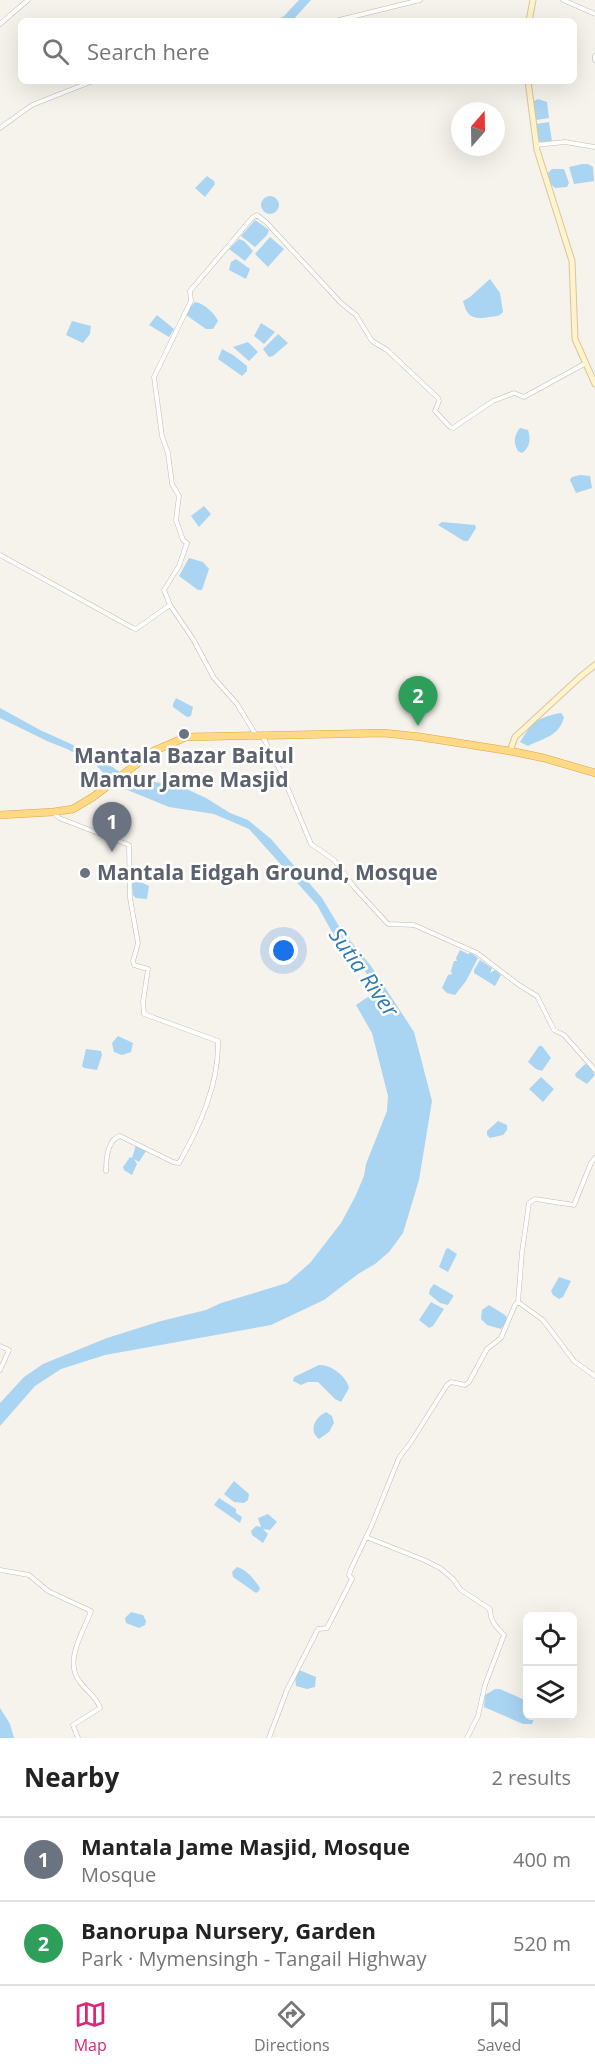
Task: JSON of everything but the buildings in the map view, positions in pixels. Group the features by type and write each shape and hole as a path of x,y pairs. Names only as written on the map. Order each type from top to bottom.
{"highway":[{"path":"0,815 53,813 73,809 93,797 144,757 162,746 186,737 384,733 510,751 595,773"}],"main road":[{"path":"530,18 533,0"},
{"path":"528,84 536,145 572,261 575,339 595,384"},
{"path":"510,751 515,737 595,665"}],"street":[{"path":"0,24 28,0"},
{"path":"347,18 420,0"},
{"path":"563,0 595,14"},
{"path":"0,128 32,105 85,84"},
{"path":"536,145 565,142 595,147"},
{"path":"586,363 524,397 514,393 493,401 453,428 450,427 435,411 438,398 387,350 372,341 356,315 257,215 190,291 191,301 154,377 162,436 168,453 172,483 179,496 176,520 183,540 187,543 179,566 164,590 170,605 193,639 214,678 237,704 281,772 310,844 334,860 354,887 388,924 414,925 477,953 537,996 554,1030 564,1035 595,1070"},
{"path":"0,555 136,629 170,605"},
{"path":"53,813 59,818 129,845 130,898 138,943 133,961 134,964 148,969 143,1002 144,1014 218,1041 216,1073 210,1096 179,1163 172,1162 116,1136 106,1159 106,1171"},
{"path":"270,1738 287,1690 318,1629 327,1628 352,1579 349,1575 351,1569 399,1458 447,1384 451,1382 465,1385 469,1382 487,1348 501,1338 518,1302 529,1203 535,1198 574,1205 595,1158"},
{"path":"518,1302 543,1320 574,1361 595,1376"},
{"path":"0,1346 9,1350 0,1370"},
{"path":"366,1537 440,1568 453,1579 461,1590 490,1609 490,1617 504,1635 485,1685 478,1716 467,1738"},
{"path":"0,1570 29,1575 48,1591 91,1611 75,1653 74,1671 76,1677 100,1708 73,1725 78,1738"}],"water":[{"path":"299,0 311,0 295,18 280,18"},
{"path":"538,99 547,102 549,118 536,120 534,101"},
{"path":"549,122 552,141 537,140 536,124"},
{"path":"582,164 593,167 594,181 574,184 569,167"},
{"path":"552,169 564,169 569,183 567,187 555,188 550,183 548,173"},
{"path":"207,176 215,184 205,197 195,188"},
{"path":"270,196 276,199 279,205 276,211 270,214 264,211 261,205 264,199"},
{"path":"255,220 269,230 255,247 241,236"},
{"path":"270,237 284,249 268,267 255,254"},
{"path":"239,239 253,251 245,261 229,249"},
{"path":"236,259 250,269 246,279 229,270 231,262"},
{"path":"490,279 500,293 503,312 495,316 479,318 472,316 466,311 463,301"},
{"path":"195,302 205,306 218,321 213,329 206,329 186,315 187,310"},
{"path":"157,315 174,329 169,337 149,325"},
{"path":"72,321 91,326 90,334 83,343 66,335"},
{"path":"261,323 275,332 264,344 254,336"},
{"path":"278,334 288,343 269,357 263,349"},
{"path":"248,342 258,352 249,361 233,347"},
{"path":"222,349 247,366 247,371 242,376 218,359"},
{"path":"520,428 528,430 529,437 529,443 522,453 516,448 515,442 516,433"},
{"path":"580,475 590,476 592,488 576,493 570,480"},
{"path":"204,506 211,514 199,527 191,516"},
{"path":"442,522 475,525 476,528 468,541 464,541 438,525"},
{"path":"189,558 203,562 209,569 202,590 198,590 179,576"},
{"path":"176,698 193,707 191,716 187,717 173,707"},
{"path":"0,708 40,730 91,753 129,778 180,786 206,798 230,813 248,820 271,839 322,898 340,928 371,966 414,1032 432,1101 419,1180 403,1233 389,1252 375,1264 324,1300 271,1325 105,1355 61,1369 35,1386 0,1426 0,1403 24,1377 43,1364 107,1338 206,1310 221,1303 287,1283 310,1263 341,1223 364,1176 366,1164 387,1111 388,1096 372,1033 356,1005 377,991 369,976 337,941 317,905 249,829 214,814 169,807 125,789 107,777 95,764 0,718"},
{"path":"561,713 564,717 562,724 554,733 528,746 520,742 535,723"},
{"path":"136,880 149,886 147,899 136,898 133,895 132,884"},
{"path":"460,950 478,958 466,981 455,995 447,993 442,988 448,975 452,974 454,961 457,961"},
{"path":"480,960 492,968 490,973 495,970 501,975 495,986 474,973"},
{"path":"118,1036 133,1043 131,1052 122,1055 114,1052 112,1043"},
{"path":"539,1046 542,1046 551,1058 542,1071 528,1062"},
{"path":"86,1049 101,1051 102,1055 97,1070 82,1066"},
{"path":"585,1064 595,1075 587,1084 575,1074"},
{"path":"541,1077 554,1089 543,1102 529,1089"},
{"path":"498,1121 507,1125 507,1130 503,1135 490,1138 487,1131"},
{"path":"136,1145 146,1151 139,1162 134,1159 137,1164 132,1175 123,1167 130,1157 132,1158"},
{"path":"448,1248 457,1254 448,1272 439,1267"},
{"path":"559,1277 571,1281 563,1297 559,1299 551,1291"},
{"path":"434,1284 453,1295 448,1305 440,1303 429,1294"},
{"path":"431,1302 444,1309 433,1326 429,1328 419,1320"},
{"path":"489,1305 507,1318 501,1329 487,1325 481,1319 482,1310"},
{"path":"319,1365 333,1369 348,1384 349,1388 341,1402 318,1382 301,1385 293,1381 294,1377"},
{"path":"326,1412 332,1416 334,1423 329,1432 319,1439 314,1432 314,1424"},
{"path":"234,1481 249,1494 248,1500 244,1503 234,1502 224,1494"},
{"path":"219,1498 236,1509 236,1513 242,1517 240,1523 214,1505"},
{"path":"268,1514 277,1522 270,1530 263,1529 268,1534 263,1543 252,1535 251,1531 256,1526 261,1527 258,1518"},
{"path":"237,1567 253,1578 260,1588 259,1591 256,1593 233,1577 232,1572"},
{"path":"131,1612 143,1615 145,1625 139,1628 126,1623 125,1618"},
{"path":"299,1670 316,1677 315,1687 307,1689 296,1686 295,1677"},
{"path":"495,1689 500,1689 523,1699 523,1720 534,1720 532,1724 523,1724 484,1707 485,1695"},
{"path":"0,1708 10,1724 14,1738 0,1738"}],"place":[{"name":"Banorupa Nursery, Garden","path":"418,726"},
{"name":"Mantala Bazar Baitul Mamur Jame Masjid","path":"184,734"},
{"name":"Mantala Jame Masjid, Mosque","path":"112,852"},
{"name":"Mantala Eidgah Ground, Mosque","path":"85,873"}],"water label":[{"name":"Sutia River","path":"364,972"}]}
